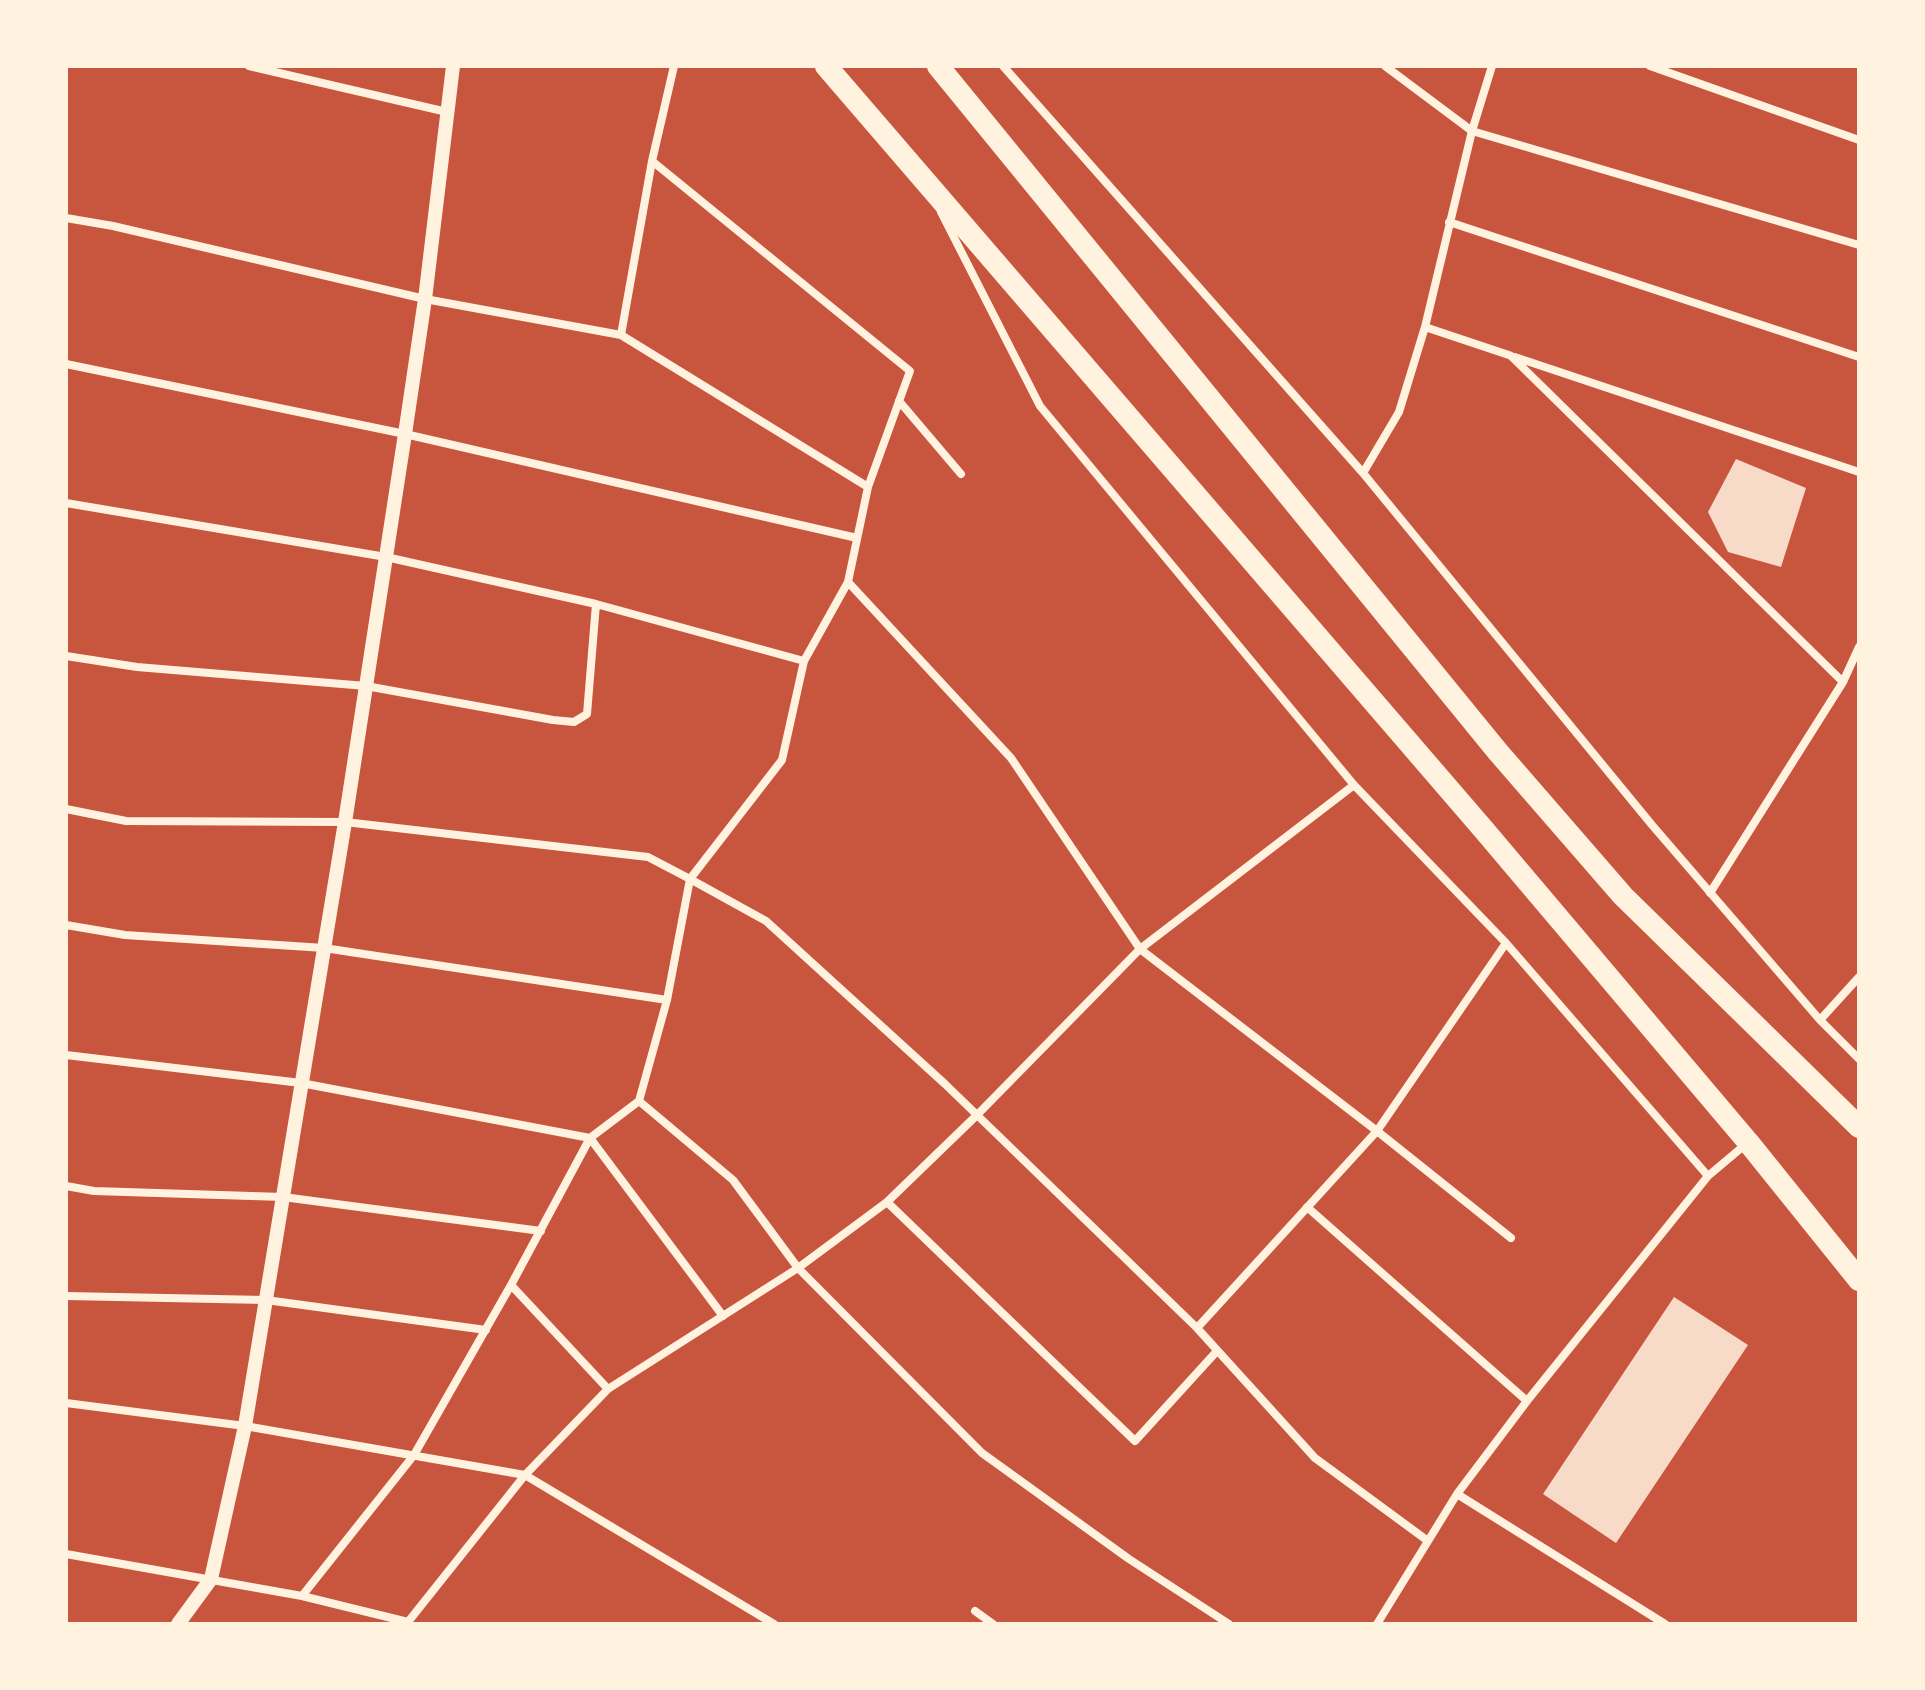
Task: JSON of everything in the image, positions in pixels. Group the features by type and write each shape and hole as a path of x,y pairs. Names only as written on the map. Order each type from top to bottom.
{"highway":[{"path":"826,66 1484,830 1748,1142 1859,1280"},
{"path":"938,66 1519,776 1623,896 1859,1127"}],"street":[{"path":"249,66 447,112"},
{"path":"178,1624 211,1579 245,1426 345,822 405,434 453,66"},
{"path":"621,335 652,161 674,66"},
{"path":"1003,66 1363,473 1652,825 1820,1020 1859,1059"},
{"path":"1385,66 1472,131 1859,245"},
{"path":"1363,473 1399,412 1425,327 1472,131 1492,66"},
{"path":"1650,66 1859,140"},
{"path":"302,1596 414,1455 590,1138 639,1101 667,1000 690,879 782,760 804,661 848,582 868,487 910,371 652,161"},
{"path":"926,183 1040,406 1354,785 1506,943 1708,1176"},
{"path":"66,218 113,226 425,299 621,335 868,487"},
{"path":"1449,222 1859,357"},
{"path":"1425,327 1859,472"},
{"path":"1511,356 1843,682"},
{"path":"66,364 405,434 857,538"},
{"path":"899,401 961,474"},
{"path":"66,503 386,557 596,604 804,661"},
{"path":"848,582 1011,758 1140,949 1511,1238"},
{"path":"66,656 137,667 366,686 574,722 587,714 596,604"},
{"path":"1710,893 1843,682 1859,647"},
{"path":"66,1554 302,1596 410,1623 525,1475 608,1389 798,1268 887,1202 1140,949 1354,785"},
{"path":"66,809 126,821 345,822 648,857 690,879 766,921 977,1115 1197,1328 1315,1458 1428,1541"},
{"path":"66,925 125,935 324,948 667,1000"},
{"path":"1197,1328 1377,1131 1506,943"},
{"path":"1820,1020 1859,977"},
{"path":"66,1055 301,1083 590,1138 723,1316"},
{"path":"639,1101 733,1180 798,1268 982,1453 1129,1559 1229,1624"},
{"path":"1377,1624 1457,1494 1527,1401 1708,1176 1748,1142"},
{"path":"66,1186 94,1191 283,1197 541,1231"},
{"path":"887,1202 1135,1441 1217,1351"},
{"path":"1307,1207 1527,1401"},
{"path":"511,1285 608,1389"},
{"path":"66,1296 266,1300 486,1330"},
{"path":"66,1403 245,1426 525,1475 774,1624"},
{"path":"1457,1494 1665,1624"},
{"path":"975,1611 993,1624"}],"building":[{"path":"1736,459 1806,488 1781,567 1728,552 1708,512"},
{"path":"1674,1297 1748,1345 1616,1543 1543,1494"}]}
